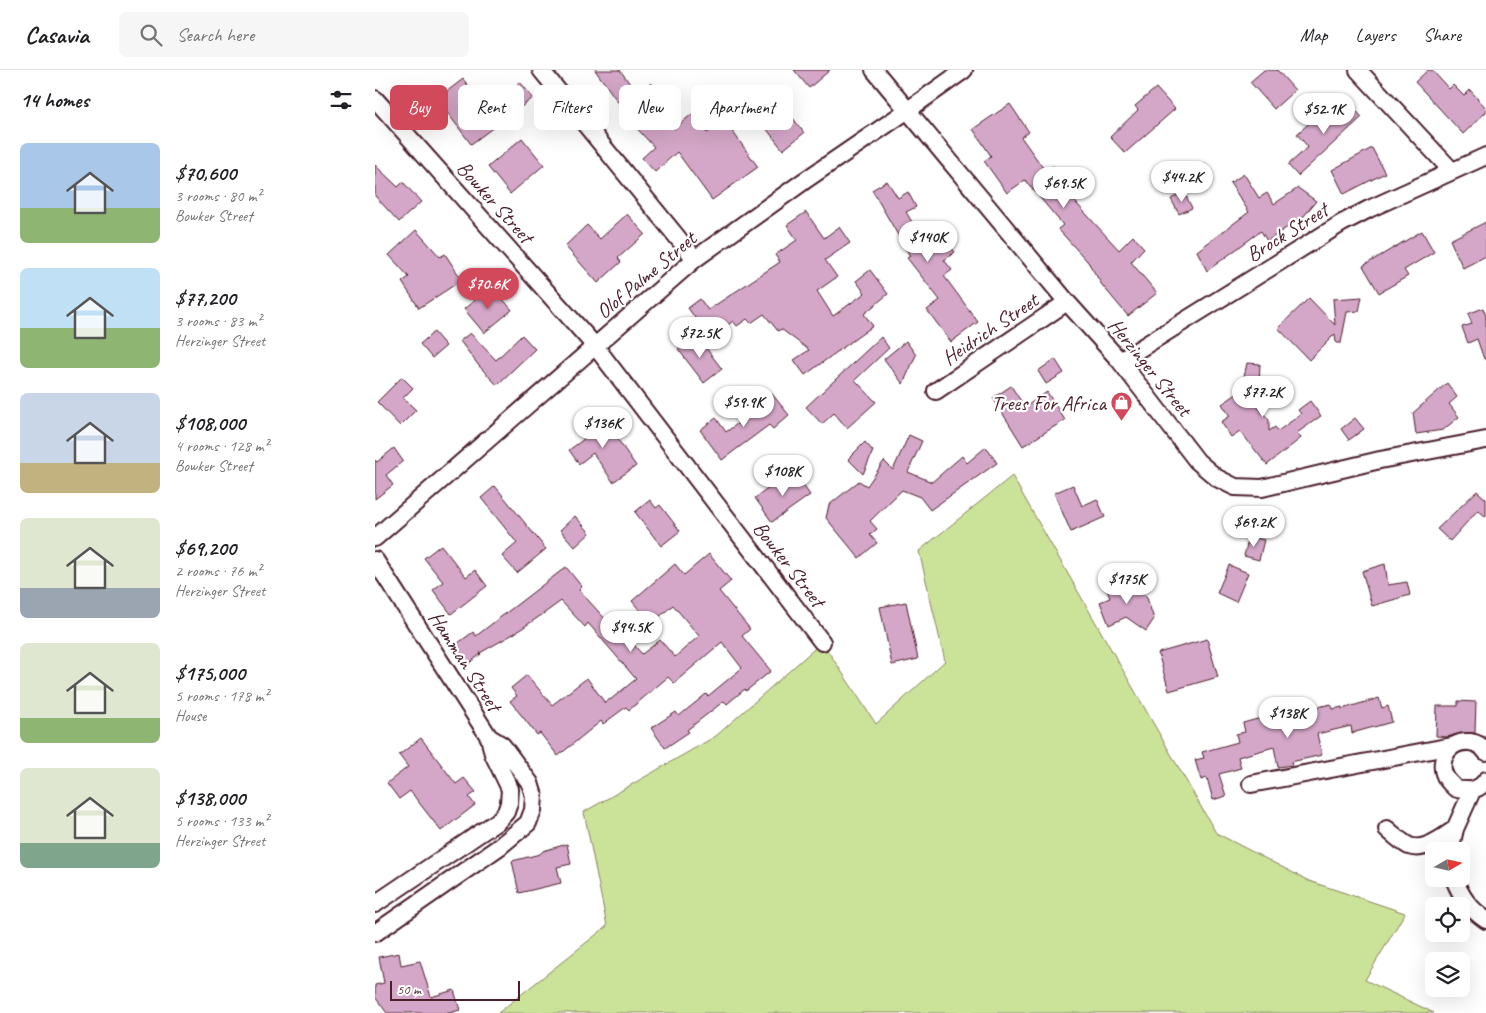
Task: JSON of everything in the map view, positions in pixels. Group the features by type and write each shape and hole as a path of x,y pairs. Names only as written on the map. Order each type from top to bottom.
{"street":[{"path":"541,70 695,259"},
{"name":"Herzinger Street","path":"874,70 1067,302 1120,361 1197,461 1217,478 1235,487 1262,488 1381,460 1486,440"},
{"name":"Olof Palme Street","path":"375,538 695,259 804,180 964,70"},
{"path":"1358,70 1452,171"},
{"name":"Bowker Street","path":"375,99 595,346 822,642"},
{"name":"Brock Street","path":"1120,361 1342,223 1486,156"},
{"name":"Heidrich Street","path":"936,391 1067,302"},
{"name":"Hamman Street","path":"375,560 489,737 493,754 510,790 506,812 498,821 375,904"},
{"path":"375,933 499,847 528,823 533,810 534,796 530,783 502,745 489,737"},
{"path":"1251,784 1452,746 1463,742 1474,743 1486,752"},
{"path":"1452,746 1442,759 1444,776 1455,788 1472,791"},
{"path":"1452,842 1455,829 1472,791 1486,780"},
{"path":"1387,829 1407,845 1421,847 1445,837 1455,829"},
{"path":"1459,888 1474,912 1486,920"}],"green space":[{"path":"1012,476 1216,833 1309,881 1405,913 1365,980 1434,1013 498,1013 607,926 584,812 716,736 822,642 876,724 945,661 919,551"}],"building":[{"path":"595,70 620,70 631,85 619,85 619,103 609,90 609,85 606,85"},
{"path":"794,70 830,70 809,88"},
{"path":"1264,70 1277,70 1295,90 1274,109 1250,82"},
{"path":"1428,70 1432,70 1449,89 1453,85 1464,96 1470,90 1486,108 1486,112 1463,134 1415,82"},
{"path":"463,79 468,85 458,85 458,127 448,114 448,91"},
{"path":"524,87 533,98 524,105"},
{"path":"1156,88 1175,109 1125,153 1110,137 1138,110 1135,106"},
{"path":"1347,101 1362,117 1298,176 1288,165 1308,147 1297,134 1324,110 1330,116"},
{"path":"1010,104 1029,132 1021,137 1046,172 1053,166 1062,176 1067,172 1077,185 1067,193 1119,250 1133,236 1144,248 1131,262 1157,293 1128,316 1102,285 1088,262 1058,229 1063,225 1025,180 1007,193 984,161 991,156 973,129"},
{"path":"691,115 691,130 705,130 707,133 712,130 731,130 758,167 712,200 677,152 655,172 642,158 654,147 638,130 681,130 681,123"},
{"path":"793,118 804,133 783,150 767,130 793,130"},
{"path":"460,130 490,130 471,144"},
{"path":"522,138 544,165 510,194 488,167"},
{"path":"1372,148 1385,173 1344,194 1332,170"},
{"path":"1205,163 1212,175 1192,187 1185,175"},
{"path":"375,165 398,187 403,182 421,202 399,222 375,196"},
{"path":"1244,174 1259,198 1267,193 1274,204 1298,188 1316,201 1304,216 1267,241 1261,231 1207,271 1197,251 1249,212 1230,183"},
{"path":"887,181 898,198 908,192 916,207 906,212 925,244 940,233 955,252 944,260 952,270 944,276 978,322 951,342 927,310 940,300 907,258 910,256 872,190"},
{"path":"1184,192 1192,208 1179,214 1171,199"},
{"path":"806,212 824,238 839,227 850,243 825,260 837,277 817,291 833,316 865,293 856,281 870,270 888,294 864,314 873,326 805,375 794,360 809,350 781,329 778,331 764,314 751,323 747,319 737,326 733,321 710,339 688,308 700,299 708,310 780,262 775,255 797,240 787,225"},
{"path":"627,214 645,234 618,258 621,262 598,283 565,246 587,225 600,239"},
{"path":"1486,222 1486,256 1463,268 1450,240"},
{"path":"416,230 440,257 445,254 462,280 419,308 402,282 409,277 389,255"},
{"path":"1422,231 1434,252 1404,270 1408,276 1379,293 1363,266"},
{"path":"492,286 512,310 484,333 464,309"},
{"path":"1362,297 1359,311 1347,312 1341,343 1336,343 1335,334 1309,360 1278,328 1309,298 1335,325 1333,299"},
{"path":"1483,308 1486,316 1486,359 1484,359 1477,339 1468,343 1462,327 1472,324 1468,314"},
{"path":"434,332 446,346 432,358 420,344"},
{"path":"470,333 496,360 522,335 535,349 497,385 479,366 460,341"},
{"path":"696,335 722,369 704,383 678,349"},
{"path":"881,337 889,348 855,380 876,402 847,428 834,413 822,424 806,407"},
{"path":"906,341 916,355 903,384 884,359"},
{"path":"1055,359 1064,373 1046,384 1038,371"},
{"path":"1247,363 1260,364 1259,385 1271,386 1270,399 1258,407 1269,420 1269,431 1275,427 1278,431 1301,414 1298,410 1310,401 1321,416 1297,433 1301,438 1267,465 1240,431 1231,437 1221,422 1230,416 1222,404 1241,391"},
{"path":"402,377 413,388 403,398 416,410 400,426 377,402"},
{"path":"1447,383 1457,397 1449,404 1459,417 1443,430 1416,434 1413,413"},
{"path":"1011,386 1025,407 1047,392 1065,420 1023,446 993,398"},
{"path":"772,394 789,415 773,429 769,425 722,460 700,430 716,418 726,432 756,410"},
{"path":"601,415 636,466 613,482 593,453 579,464 569,450 584,439 578,431"},
{"path":"1355,418 1364,429 1349,440 1341,429"},
{"path":"909,435 922,441 908,472 932,482 962,456 967,463 986,447 997,463 930,510 920,497 902,490 870,521 877,529 870,535 877,543 859,558 826,518 829,505 859,481 867,486 884,461 893,470"},
{"path":"865,442 873,451 863,474 848,459"},
{"path":"394,448 403,461 386,475 393,485 375,499 375,460 377,462"},
{"path":"793,471 810,495 772,522 755,498"},
{"path":"1073,485 1082,506 1097,499 1105,517 1071,532 1054,493"},
{"path":"495,486 546,549 517,573 502,556 517,543 481,498"},
{"path":"1477,491 1486,499 1486,517 1478,510 1450,541 1437,529"},
{"path":"650,500 656,508 660,505 680,531 661,546 635,512"},
{"path":"575,516 590,533 575,547 560,530"},
{"path":"1249,536 1264,540 1259,560 1244,556"},
{"path":"441,545 466,577 475,570 487,586 451,614 433,590 443,582 424,558"},
{"path":"709,554 731,581 719,591 750,629 742,636 771,671 727,704 724,701 687,730 689,732 665,748 651,728 676,712 679,716 706,694 708,696 742,668 722,642 674,683 668,677 629,710 626,707 603,724 601,721 558,756 540,733 537,735 510,701 517,696 511,688 527,675 552,705 587,678 605,703 636,679 588,623 585,627 561,601 515,633 480,653 468,664 454,646 473,632 476,636 566,567 582,587 579,590 607,621 610,618 642,654 660,640 675,657 699,636 673,605 651,624 632,601 675,564 684,575"},
{"path":"1385,564 1388,585 1407,582 1410,595 1372,606 1362,571"},
{"path":"1229,565 1248,573 1236,602 1217,593"},
{"path":"1129,578 1147,598 1154,619 1146,631 1126,617 1109,625 1100,602 1110,598 1106,588"},
{"path":"906,602 918,659 892,665 880,607"},
{"path":"1207,639 1218,677 1169,691 1158,653"},
{"path":"1379,698 1382,708 1388,706 1392,722 1352,733 1351,726 1317,734 1322,755 1291,762 1292,765 1278,767 1274,747 1238,757 1241,768 1219,774 1226,796 1213,800 1207,778 1201,780 1195,760 1204,758 1202,752 1238,742 1236,734 1245,732 1243,723 1272,715 1274,724 1281,722 1282,724 1307,719 1305,710 1331,704 1333,709 1342,707 1342,709"},
{"path":"1458,701 1476,702 1475,733 1461,733 1447,737 1436,736 1437,706 1458,706"},
{"path":"421,738 456,784 464,778 476,792 469,797 475,805 441,831 410,791 399,799 387,783 408,767 399,755"},
{"path":"567,844 571,864 557,867 561,883 519,893 512,861 540,854 543,851"},
{"path":"399,953 401,965 420,961 431,997 454,990 460,1010 449,1013 387,1013 375,997 375,985 384,983 379,957"}],"place":[{"name":"Trees For Africa","path":"1122,422"}]}
